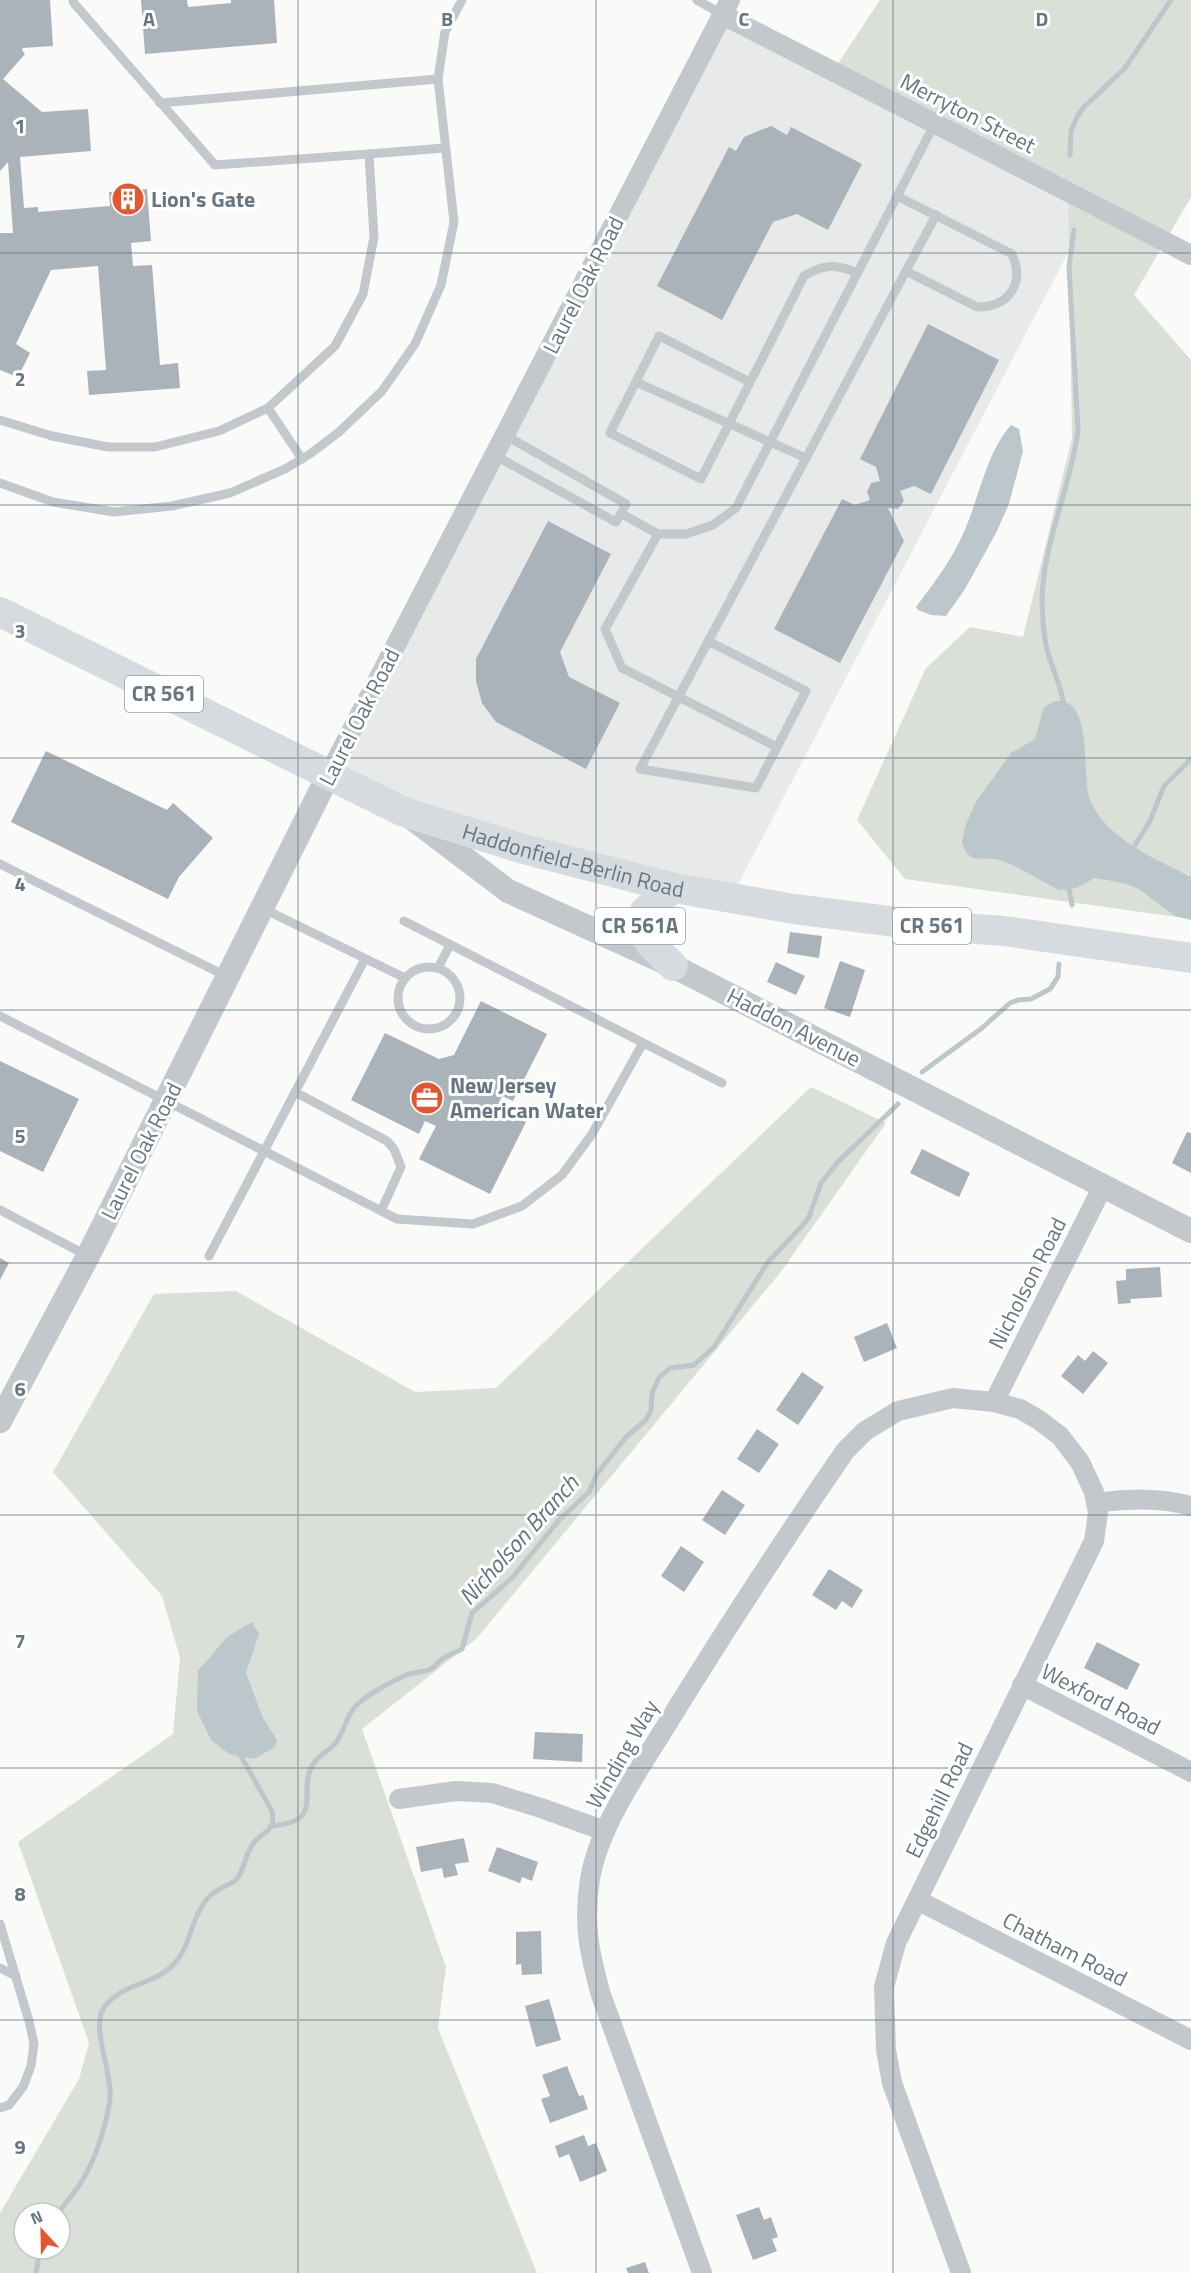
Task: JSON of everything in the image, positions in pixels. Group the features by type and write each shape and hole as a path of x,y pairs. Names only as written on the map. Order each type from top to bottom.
{"main road":[{"name":"Haddonfield-Berlin Road","path":"0,612 404,812 520,848 674,888 794,909 921,925 1004,931 1191,958"},
{"name":"CR 561A","path":"673,966 650,943 640,927 645,911 674,888"}],"street":[{"name":"Merryton Street","path":"727,7 934,123 1191,255"},
{"name":"Laurel Oak Road","path":"3,1410 88,1256 328,776 727,7"},
{"name":"Haddon Avenue","path":"404,812 508,891 673,966 1191,1231"},
{"name":"Nicholson Road","path":"994,1402 1103,1186"},
{"name":"Winding Way","path":"702,2273 601,1995 590,1956 586,1933 590,1877 605,1831 634,1778 727,1627 845,1451 865,1431 898,1411 953,1398 994,1402"},
{"name":"Edgehill Road","path":"961,2273 892,2083 886,2050 884,1987 896,1943 1094,1541 1098,1513 1094,1492 1080,1462 1060,1436 1039,1419 1020,1409 994,1402"},
{"path":"1096,1503 1127,1499 1153,1499 1191,1506"},
{"name":"Wexford Road","path":"1022,1685 1191,1772"},
{"path":"399,1799 456,1791 492,1793 605,1831"},
{"name":"Chatham Road","path":"917,1900 1191,2040"}],"lane":[{"path":"0,483 53,502 114,512 172,506 230,493 302,459 339,432 382,391 415,344 441,285 454,222 438,79 445,32 462,0"},
{"path":"697,0 727,7"},
{"path":"73,2 215,165 444,148"},
{"path":"160,102 438,79"},
{"path":"622,514 658,534 686,534 713,525 736,508 934,123"},
{"path":"0,420 52,436 108,447 155,447 219,431 268,408 335,346 363,294 374,237 369,154"},
{"path":"897,196 1012,254 1017,264 1015,287 999,303 988,307 977,307 906,271"},
{"path":"708,641 806,691 756,788 640,769 708,641 936,215"},
{"path":"750,382 659,336 610,433 701,479 804,276 816,268 830,265 844,267 857,273"},
{"path":"636,382 806,458"},
{"path":"268,408 302,459"},
{"path":"494,455 616,522 622,514 626,504 505,435"},
{"path":"658,534 605,629 622,668 777,747"},
{"path":"0,864 228,976"},
{"path":"262,908 405,978"},
{"path":"404,921 722,1083"},
{"path":"438,968 450,945"},
{"path":"209,1256 365,958"},
{"path":"420,968 438,968 453,978 460,995 456,1013 442,1026 424,1028 416,1026 402,1013 398,996 405,978 420,968"},
{"path":"0,1016 397,1219 473,1224 522,1206 562,1175 592,1134 643,1043"},
{"path":"295,1092 387,1141 394,1149 401,1167 381,1211"},
{"path":"0,1210 88,1256"},
{"path":"0,1924 34,2044 32,2066 23,2087 4,2106"},
{"path":"0,1968 16,1976"}],"shaded area":[{"path":"880,0 1191,0 1191,197 1134,295 1191,360 1191,919 905,879 857,820 926,668 970,627 1023,637 1072,438 1068,189 837,65"},
{"path":"723,15 1093,205 731,898 328,776"},
{"path":"1011,425 1019,429 1023,451 1009,504 996,533 965,589 946,616 931,615 918,610 916,607 956,549 990,460"},
{"path":"1055,701 1068,703 1080,720 1088,790 1097,814 1107,826 1133,846 1191,877 1191,920 1175,916 1139,889 1124,883 1095,878 1076,888 1059,890 1013,865 996,859 972,858 965,851 962,841 966,824 976,802 1011,753 1035,739 1044,707"},
{"path":"811,1087 886,1123 780,1273 476,1639 362,1729 446,1967 438,2028 537,2273 0,2273 0,2213 79,2079 89,2043 18,1842 173,1734 180,1658 162,1596 53,1472 154,1294 236,1291 415,1392 496,1388"},
{"path":"252,1622 259,1634 246,1673 263,1718 277,1740 275,1747 254,1759 229,1754 211,1740 197,1711 198,1671 227,1637"}],"building":[{"name":"Lion's Gate","path":"0,0 50,0 53,46 23,48 25,54 3,79 42,112 88,109 91,151 20,157 24,208 38,207 38,212 110,206 109,192 147,189 151,241 131,243 133,266 152,265 160,365 178,363 180,388 89,395 87,371 106,370 98,266 51,270 16,344 30,353 18,377 0,370 0,233 13,233 8,162 0,171"},
{"path":"141,0 187,0 188,7 231,3 231,0 274,0 277,43 145,54"},
{"path":"771,126 787,135 791,127 862,164 828,230 797,214 773,222 722,320 657,286 729,147 736,151 744,137"},
{"path":"928,324 999,360 931,494 914,486 900,491 904,501 898,509 888,508 904,541 840,663 774,629 842,499 855,505 870,500 867,492 871,483 880,481 876,467 860,459"},
{"path":"548,521 611,554 560,652 569,677 620,703 586,769 496,722 482,703 476,681 476,659"},
{"path":"46,751 167,810 173,803 213,838 179,877 168,899 11,822"},
{"path":"790,932 822,936 819,958 787,953"},
{"path":"840,961 865,970 850,1017 824,1008"},
{"path":"776,962 805,976 796,995 767,982"},
{"name":"New Jersey American Water","path":"481,1001 547,1034 513,1101 502,1096 497,1107 526,1122 490,1194 419,1159 436,1126 425,1121 419,1134 351,1100 385,1033 439,1059 454,1055"},
{"path":"0,1061 79,1099 43,1172 0,1151"},
{"path":"1187,1132 1191,1133 1191,1173 1172,1163"},
{"path":"922,1149 970,1173 959,1197 910,1173"},
{"path":"0,1258 9,1263 0,1280"},
{"path":"1160,1267 1162,1297 1130,1299 1131,1303 1118,1304 1116,1281 1126,1280 1126,1269"},
{"path":"887,1323 897,1348 864,1362 854,1337"},
{"path":"1093,1351 1108,1363 1083,1394 1061,1376 1078,1355 1085,1361"},
{"path":"802,1372 824,1387 798,1425 776,1410"},
{"path":"757,1429 779,1444 759,1473 737,1459"},
{"path":"722,1490 745,1505 725,1535 702,1520"},
{"path":"681,1546 704,1562 684,1592 661,1576"},
{"path":"829,1569 863,1590 852,1608 842,1601 836,1610 812,1595"},
{"path":"1097,1642 1140,1664 1127,1690 1084,1668"},
{"path":"535,1732 583,1734 582,1762 533,1759"},
{"path":"464,1838 469,1862 455,1864 458,1875 444,1878 442,1868 421,1872 416,1847"},
{"path":"497,1847 538,1862 532,1881 522,1877 520,1883 488,1871"},
{"path":"541,1931 542,1974 522,1975 521,1964 516,1965 516,1932"},
{"path":"549,1999 561,2040 536,2047 525,2006"},
{"path":"567,2066 579,2096 583,2095 588,2109 550,2123 541,2099 550,2096 542,2075"},
{"path":"584,2135 588,2146 596,2143 607,2171 580,2182 569,2154 559,2158 555,2146"},
{"path":"759,2207 764,2220 771,2217 778,2237 772,2239 777,2251 753,2260 736,2215"},
{"path":"645,2262 649,2273 628,2273 626,2268"}],"waterway":[{"path":"1070,155 1071,131 1077,117 1083,108 1125,68 1171,0"},
{"path":"1064,706 1046,647 1042,603 1047,559 1078,430 1069,267 1074,230"},
{"path":"1130,853 1150,821 1164,786 1191,759"},
{"name":"Nicholson Branch","path":"1068,883 1072,905"},
{"name":"Nicholson Branch","path":"922,1072 982,1028 1010,1003 1031,999 1050,989 1058,977 1059,964"},
{"name":"Nicholson Branch","path":"271,1826 288,1823 299,1818 305,1811 309,1773 319,1757 337,1741 351,1712 359,1703 388,1684 409,1674 431,1669 444,1657 462,1649 472,1613 512,1578 559,1520 589,1492 597,1474 626,1437 646,1420 651,1410 652,1393 659,1378 670,1368 694,1365 714,1347 768,1262 809,1217 821,1183 838,1162 898,1104"},
{"name":"Nicholson Branch","path":"67,2201 87,2172 107,2117 110,2088 99,2025 105,2006 112,1998 129,1988 157,1977 173,1965 183,1952 197,1915 205,1902 214,1893 236,1880 254,1842 272,1824 272,1811 238,1751"},
{"name":"Nicholson Branch","path":"36,2273 38,2261"}],"place":[{"name":"Lion's Gate","path":"128,199"},
{"name":"New Jersey American Water","path":"427,1098"}]}
